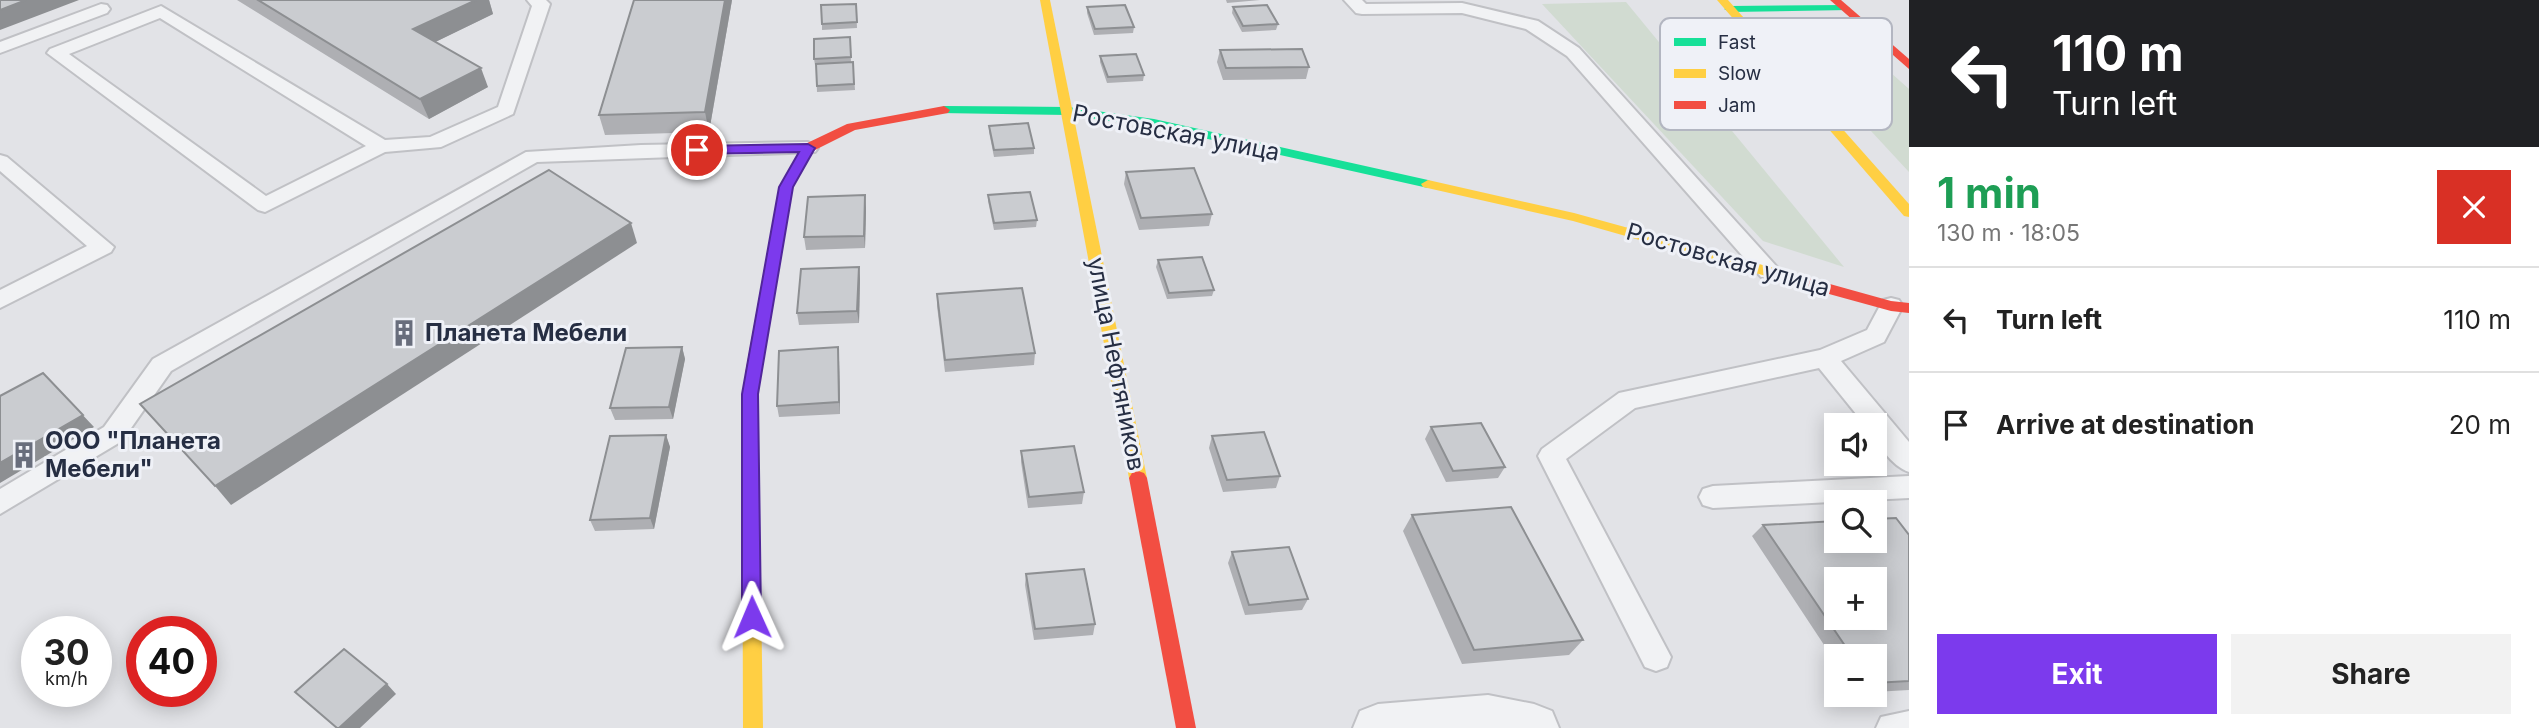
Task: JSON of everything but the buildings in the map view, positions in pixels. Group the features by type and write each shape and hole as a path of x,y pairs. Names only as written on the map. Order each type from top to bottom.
{"street":[{"name":"улица Нефтяников","path":"1045,0 1186,728"},
{"path":"1726,5 1840,4 1856,18"},
{"path":"1892,50 1909,65"},
{"name":"Ростовская улица","path":"808,148 850,127 932,110 1068,111 1154,124 1574,217 1900,307"},
{"path":"1836,130 1909,213"},
{"path":"753,728 750,394 786,187 808,148"},
{"path":"1378,728 1488,719 1534,728"}],"lane":[{"path":"381,146 161,11 57,53 265,205 381,146 434,143 506,110 541,4 535,0"},
{"path":"1352,0 1362,9 1462,8 1532,25 1573,52 1769,272"},
{"path":"0,48 101,9"},
{"path":"0,503 113,434 162,365 533,156 808,148"},
{"path":"0,160 103,247 0,300"},
{"path":"1656,657 1551,456 1628,400 1825,358 1876,336 1900,307"},
{"path":"1825,358 1909,461"},
{"path":"1713,497 1909,487"},
{"path":"1892,728 1909,727"}],"shaded area":[{"path":"1626,2 1660,43 1660,130 1731,130 1844,267 1763,241 1542,4"},
{"path":"1892,74 1909,89 1909,172 1870,130 1892,130"}],"traffic: fast":[{"path":"1730,9 1845,8"},
{"path":"944,110 1068,111 1154,123 1428,184"}],"traffic: slow":[{"path":"1045,0 1138,478"},
{"path":"1722,0 1738,18"},
{"path":"1836,130 1909,213"},
{"path":"1428,184 1574,217 1794,279"},
{"path":"753,374 750,394 753,728"}],"traffic: jam":[{"path":"1835,0 1855,18"},
{"path":"1892,50 1909,65"},
{"path":"753,374 786,187 808,148 851,127 944,110"},
{"path":"1794,279 1891,306 1909,308"},
{"path":"1138,478 1186,728"}],"place":[{"name":"Планета Мебели","path":"404,333"},
{"name":"ООО \"Планета Мебели\"","path":"24,455"}],"route":[{"path":"697,150 808,148 786,187 750,394 752,617"}]}
